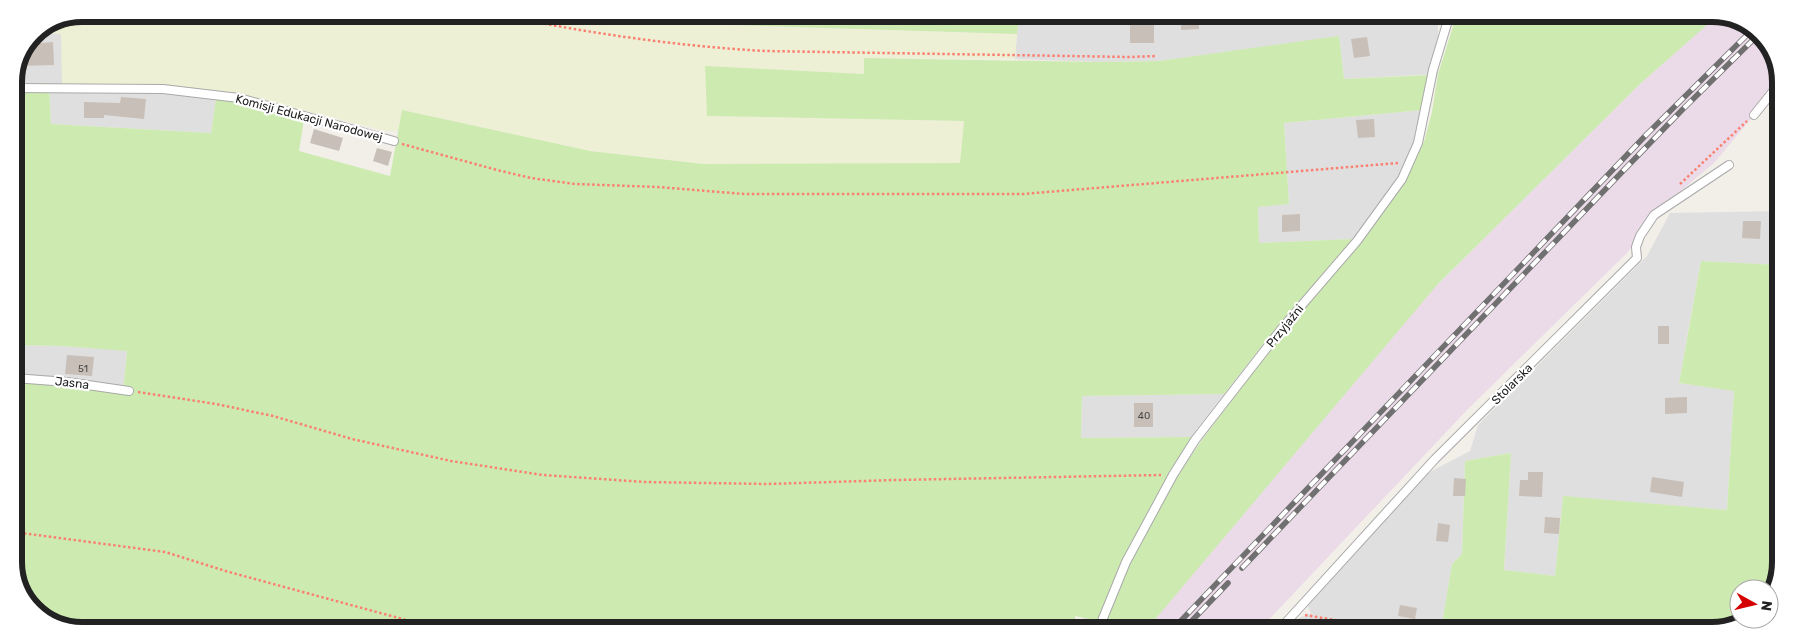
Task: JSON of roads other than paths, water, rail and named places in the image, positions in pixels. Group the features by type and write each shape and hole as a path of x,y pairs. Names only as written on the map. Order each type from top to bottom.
{"lane":[{"name":"Przyjaźni","path":"1103,622 1126,562 1173,475 1195,440 1283,327 1357,241 1402,179 1418,142 1433,70 1448,23"},
{"name":"Komisji Edukacji Narodowej","path":"23,88 163,89 239,98 394,141"},
{"path":"1754,115 1771,94"},
{"name":"Stolarska","path":"1286,622 1435,459 1637,258 1636,247 1640,236 1654,215 1729,165"},
{"name":"Jasna","path":"23,379 66,382 129,391"}],"railway":[{"path":"1180,622 1647,134 1747,35"},
{"path":"1242,568 1621,173 1753,40"},
{"path":"1191,622 1228,583"}]}
